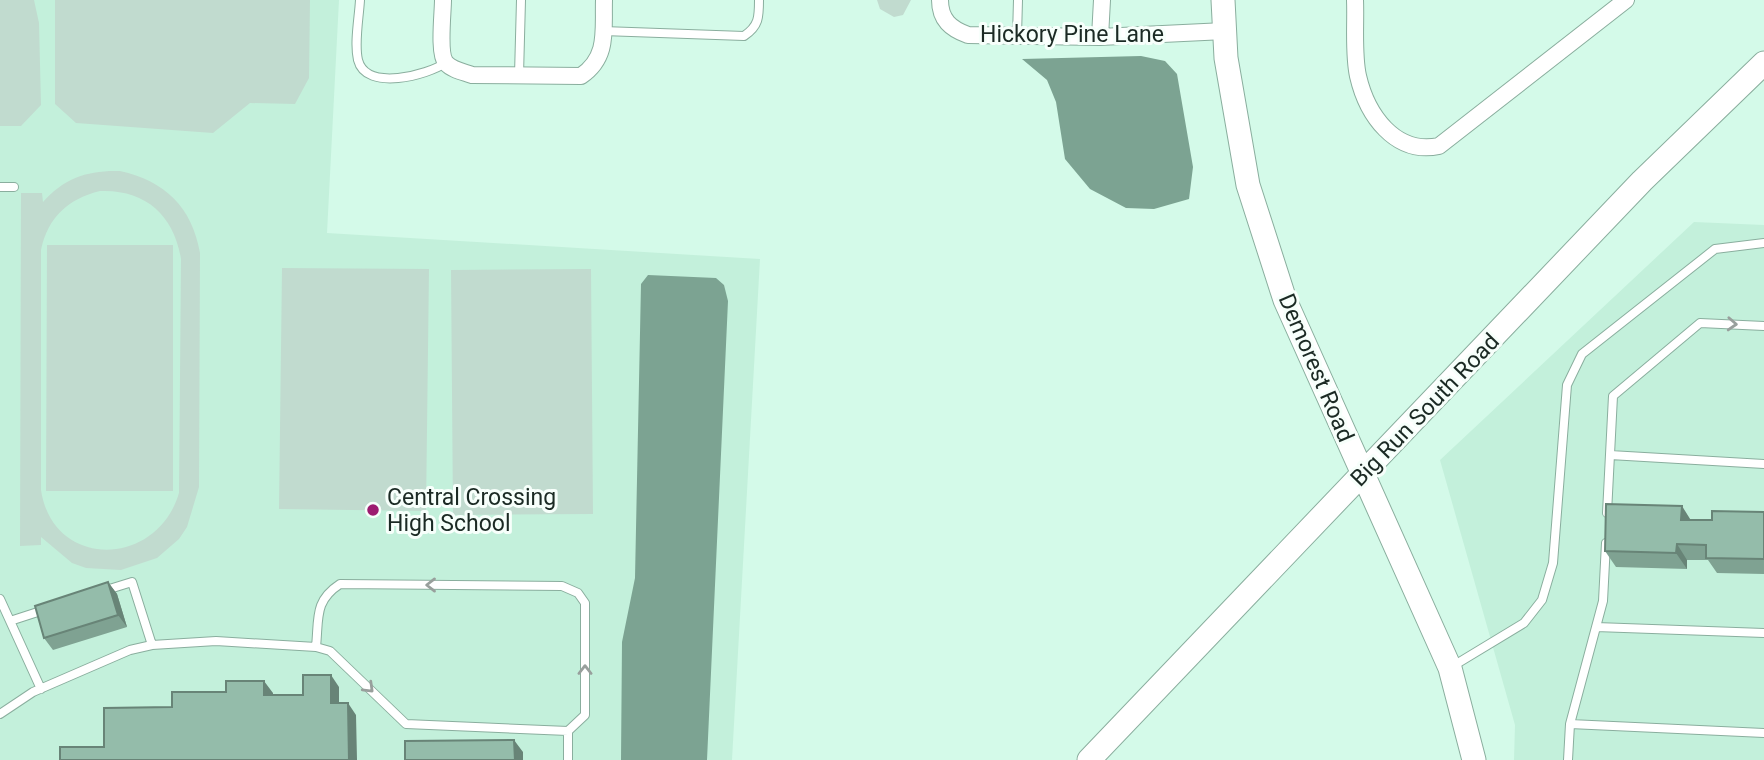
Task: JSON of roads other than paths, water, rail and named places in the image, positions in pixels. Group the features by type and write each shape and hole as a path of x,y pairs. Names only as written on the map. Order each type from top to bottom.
{"street":[{"path":"443,0 442,52 445,63 472,75 581,76 594,67 603,53 604,0"},
{"name":"Hickory Pine Lane","path":"940,0 940,10 954,30 968,35 1100,37 1225,31"},
{"path":"1100,37 1102,0"},
{"name":"Demorest Road","path":"1223,0 1226,58 1248,185 1285,300 1450,668 1474,760"},
{"path":"1355,0 1358,74 1364,92 1390,133 1406,146 1422,150 1439,146 1626,0"},
{"name":"Big Run South Road","path":"1088,760 1642,181 1764,62"}],"lane":[{"path":"360,0 358,60 363,69 376,76 416,78 445,63"},
{"path":"519,75 521,0"},
{"path":"603,31 744,36 753,30 759,20 759,0"},
{"path":"1017,36 1018,0"},
{"path":"0,187 14,187"},
{"path":"1450,668 1524,623 1542,600 1553,563 1567,384 1582,354 1714,249 1764,243"},
{"path":"1606,521 1613,396 1700,323 1764,326"},
{"path":"1610,455 1764,464"},
{"path":"1568,760 1570,724 1603,601 1606,535"},
{"path":"95,594 132,582 152,645"},
{"path":"0,714 41,689 130,650 152,645 216,641 316,647 330,651 406,724 568,731 585,715 585,603 578,593 562,586 340,584 325,593 320,605 316,647"},
{"path":"0,599 41,689"},
{"path":"10,621 59,605"},
{"path":"1596,626 1764,634"},
{"path":"1570,724 1764,733"},
{"path":"568,731 568,760"}],"place":[{"name":"Central Crossing High School","path":"373,510"}]}
